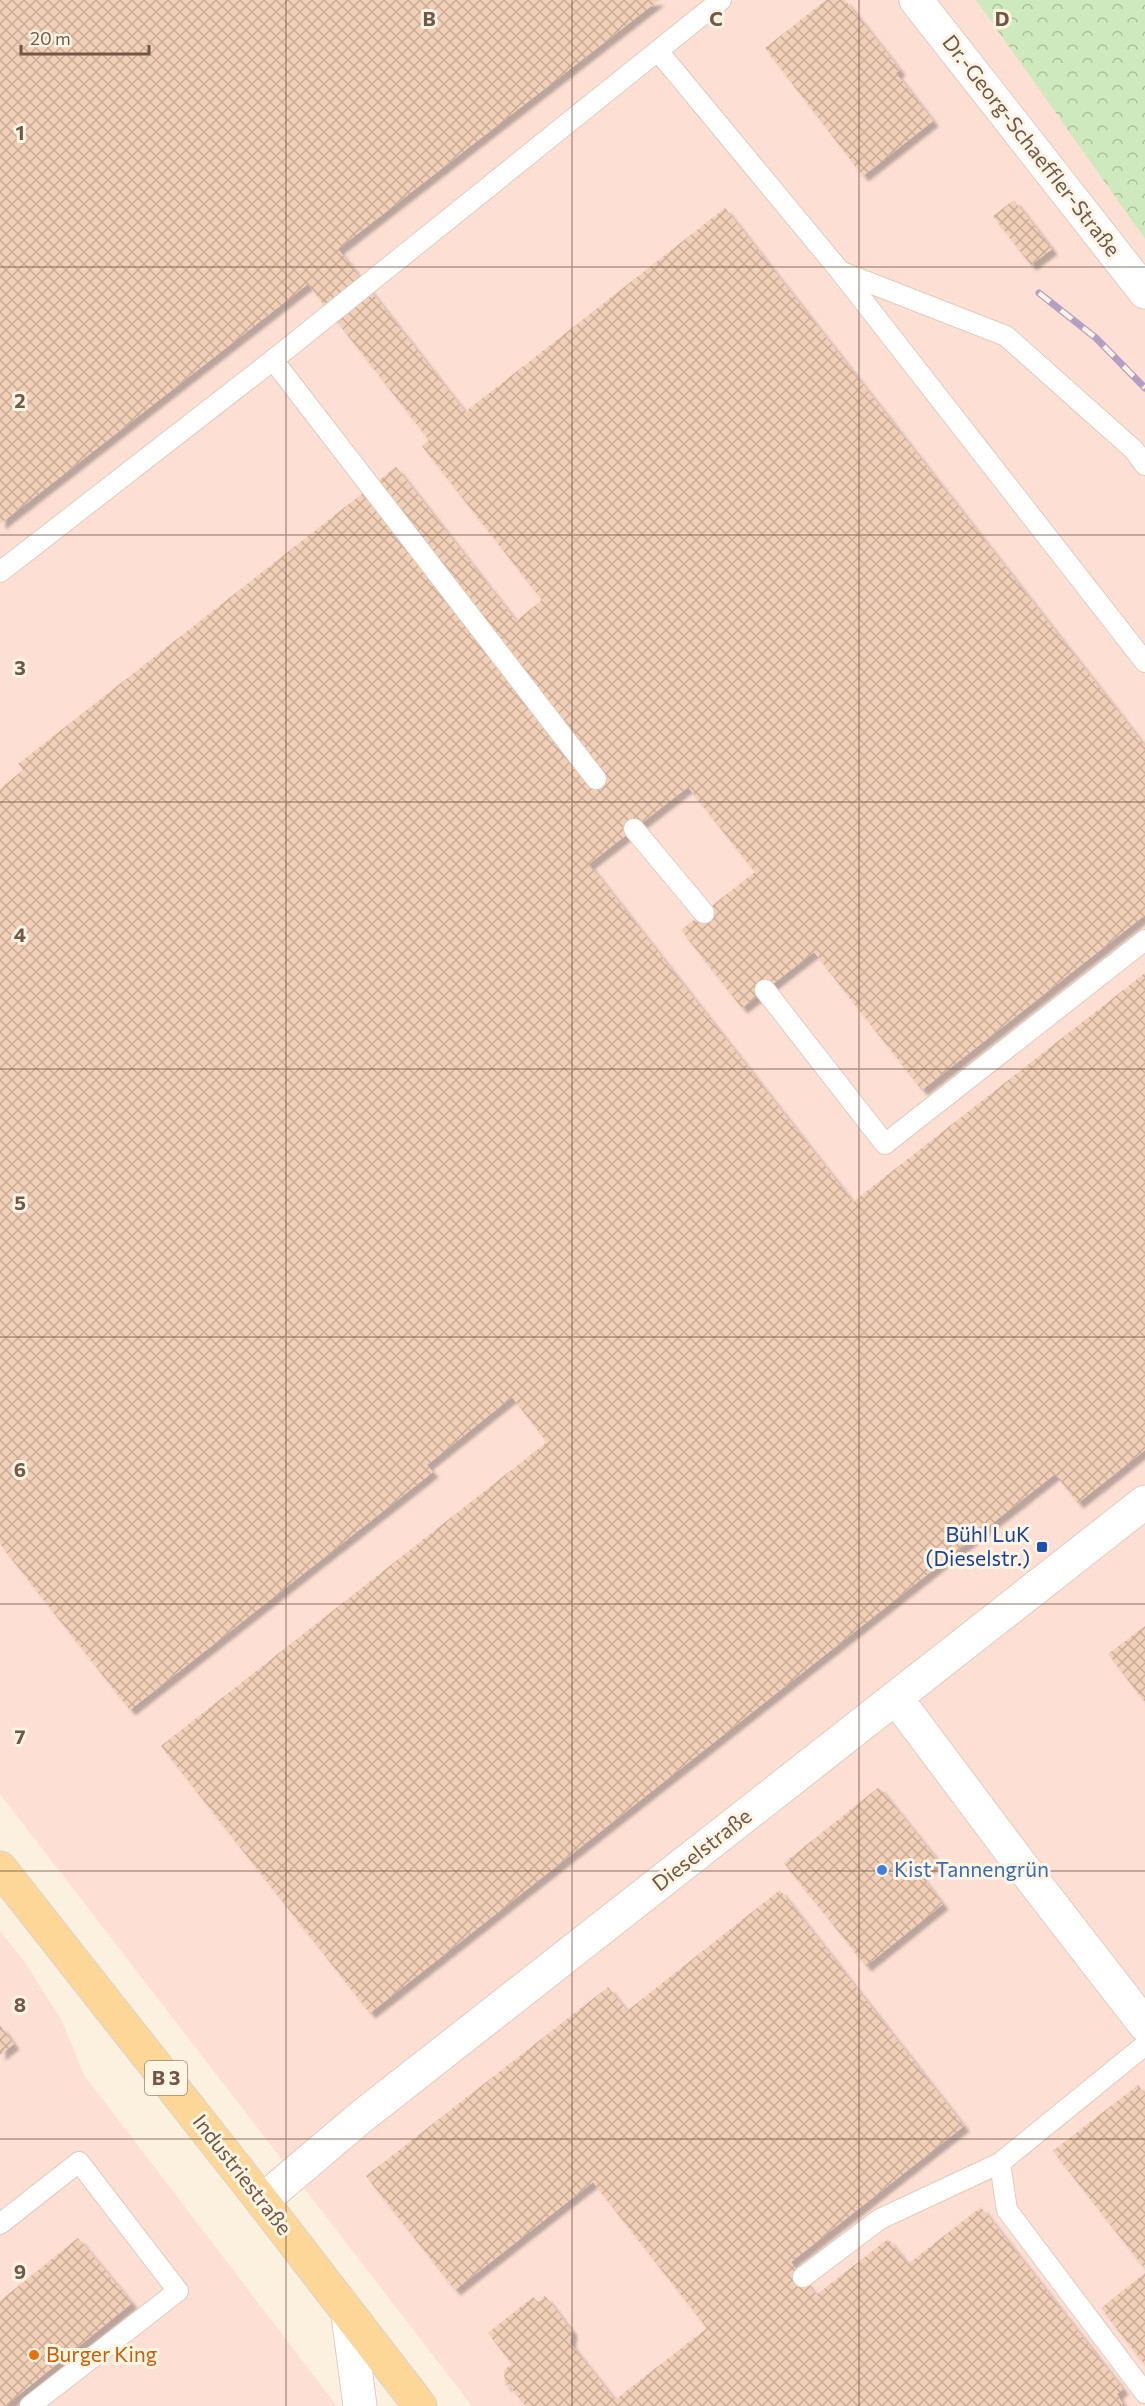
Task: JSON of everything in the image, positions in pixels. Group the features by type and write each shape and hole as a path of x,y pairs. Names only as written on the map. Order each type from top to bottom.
{"main road":[{"name":"Industriestraße","path":"0,1868 420,2406"}],"street":[{"name":"Dr.-Georg-Schaeffler-Straße","path":"916,0 1145,292"},
{"name":"Dieselstraße","path":"262,2201 361,2117 1145,1502"},
{"path":"896,1698 1145,2025"},
{"name":"Industriestraße","path":"348,2315 360,2406"}],"lane":[{"path":"0,572 273,360 721,0"},
{"path":"658,51 840,271 1145,662"},
{"path":"840,271 1006,336 1134,450 1145,465"},
{"path":"273,360 596,779"},
{"path":"634,829 704,913"},
{"path":"765,990 885,1144 1145,940"},
{"path":"803,2277 880,2219 1000,2163 1145,2045"},
{"path":"0,2224 79,2162 178,2290 30,2406"},
{"path":"1000,2163 1007,2210 1145,2393"}],"shaded area":[{"path":"0,0 1145,0 1145,2406 472,2406 0,1794"},
{"path":"0,1931 24,1961 62,2021 84,2075 337,2406 0,2406"}],"green space":[{"path":"976,0 1145,0 1145,239"}],"building":[{"path":"0,0 659,0 338,249 465,412 725,208 1145,746 1145,915 922,1090 814,952 742,1008 681,930 755,872 688,787 589,864 853,1202 1145,973 1145,1450 1078,1503 1055,1474 370,2013 161,1746 547,1442 512,1397 427,1465 433,1472 130,1710 0,1544 0,789 23,770 18,764 396,467 516,621 542,600 422,446 429,440 308,284 0,524"},
{"path":"826,0 845,0 900,70 896,73 933,121 863,176 765,48"},
{"path":"1014,200 1052,249 1031,265 993,216"},
{"path":"1145,1626 1145,1702 1108,1654"},
{"path":"879,1787 938,1861 920,1875 943,1904 866,1966 784,1863"},
{"path":"780,1890 964,2126 791,2262 816,2295 888,2239 908,2264 981,2207 1123,2389 1117,2394 1124,2406 526,2406 508,2384 505,2386 504,2370 512,2364 488,2333 533,2297 538,2302 545,2296 572,2331 570,2343 615,2400 707,2328 593,2182 455,2290 366,2176 608,1987 627,2011"},
{"path":"0,2025 14,2044 0,2055"},
{"path":"1138,2085 1145,2095 1145,2269 1053,2151"},
{"name":"Burger King","path":"78,2238 132,2303 5,2406 0,2406 0,2301"},
{"path":"1145,2273 1145,2365 1101,2308"}],"railway":[{"path":"1039,293 1096,338 1145,388"}],"place":[{"name":"Bühl LuK (Dieselstr.)","path":"1042,1547"},
{"name":"Kist Tannengrün","path":"882,1870"},
{"name":"Burger King","path":"34,2355"}]}
